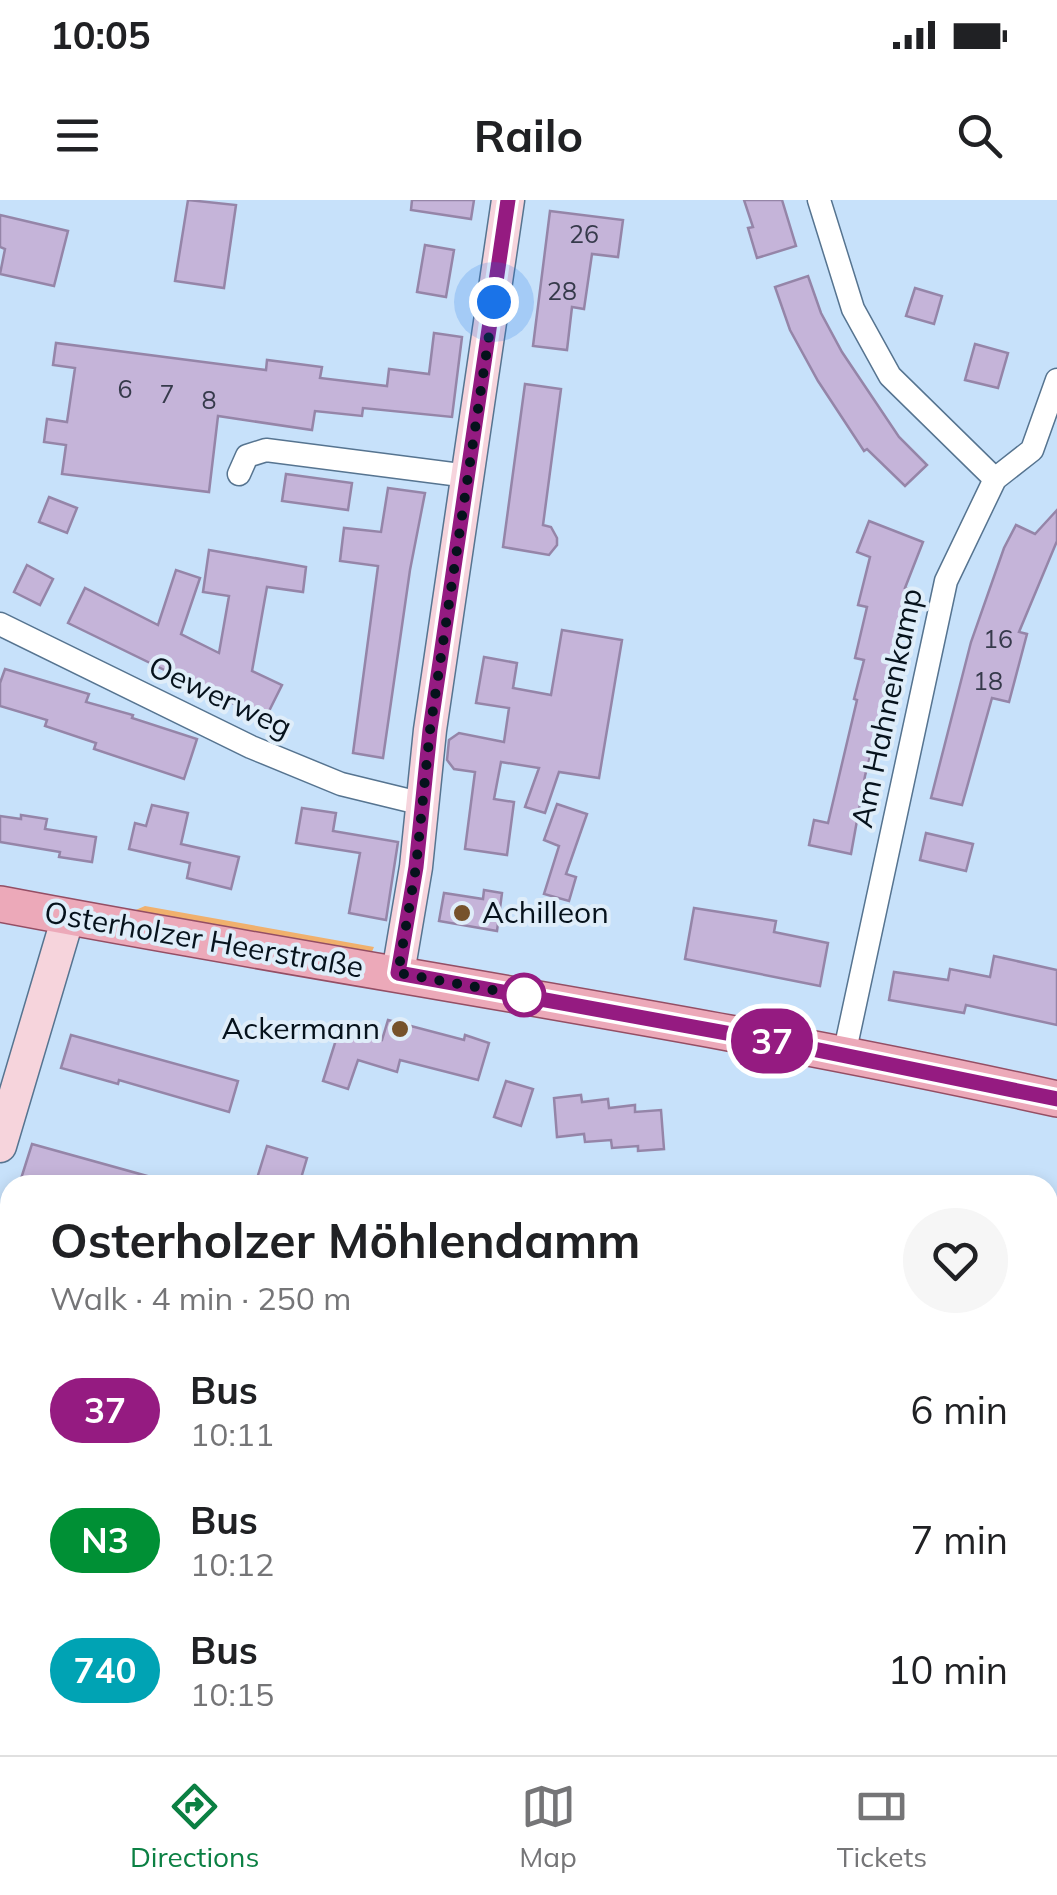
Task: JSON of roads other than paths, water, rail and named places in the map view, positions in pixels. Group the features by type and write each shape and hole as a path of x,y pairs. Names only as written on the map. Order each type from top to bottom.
{"main road":[{"path":"398,973 508,200"},
{"name":"Osterholzer Heerstraße","path":"0,904 844,1055 1057,1099"},
{"path":"0,1146 68,917"}],"street":[{"path":"819,200 853,309 890,376 995,480 1032,450 1057,380"},
{"path":"239,474 247,456 266,450 468,476"},
{"name":"Am Hahnenkamp","path":"844,1055 946,581 995,480"},
{"name":"Oewerweg","path":"0,624 251,747 342,784 423,804"}],"place":[{"name":"Achilleon","path":"462,913"},
{"name":"Ackermann","path":"400,1029"}]}
